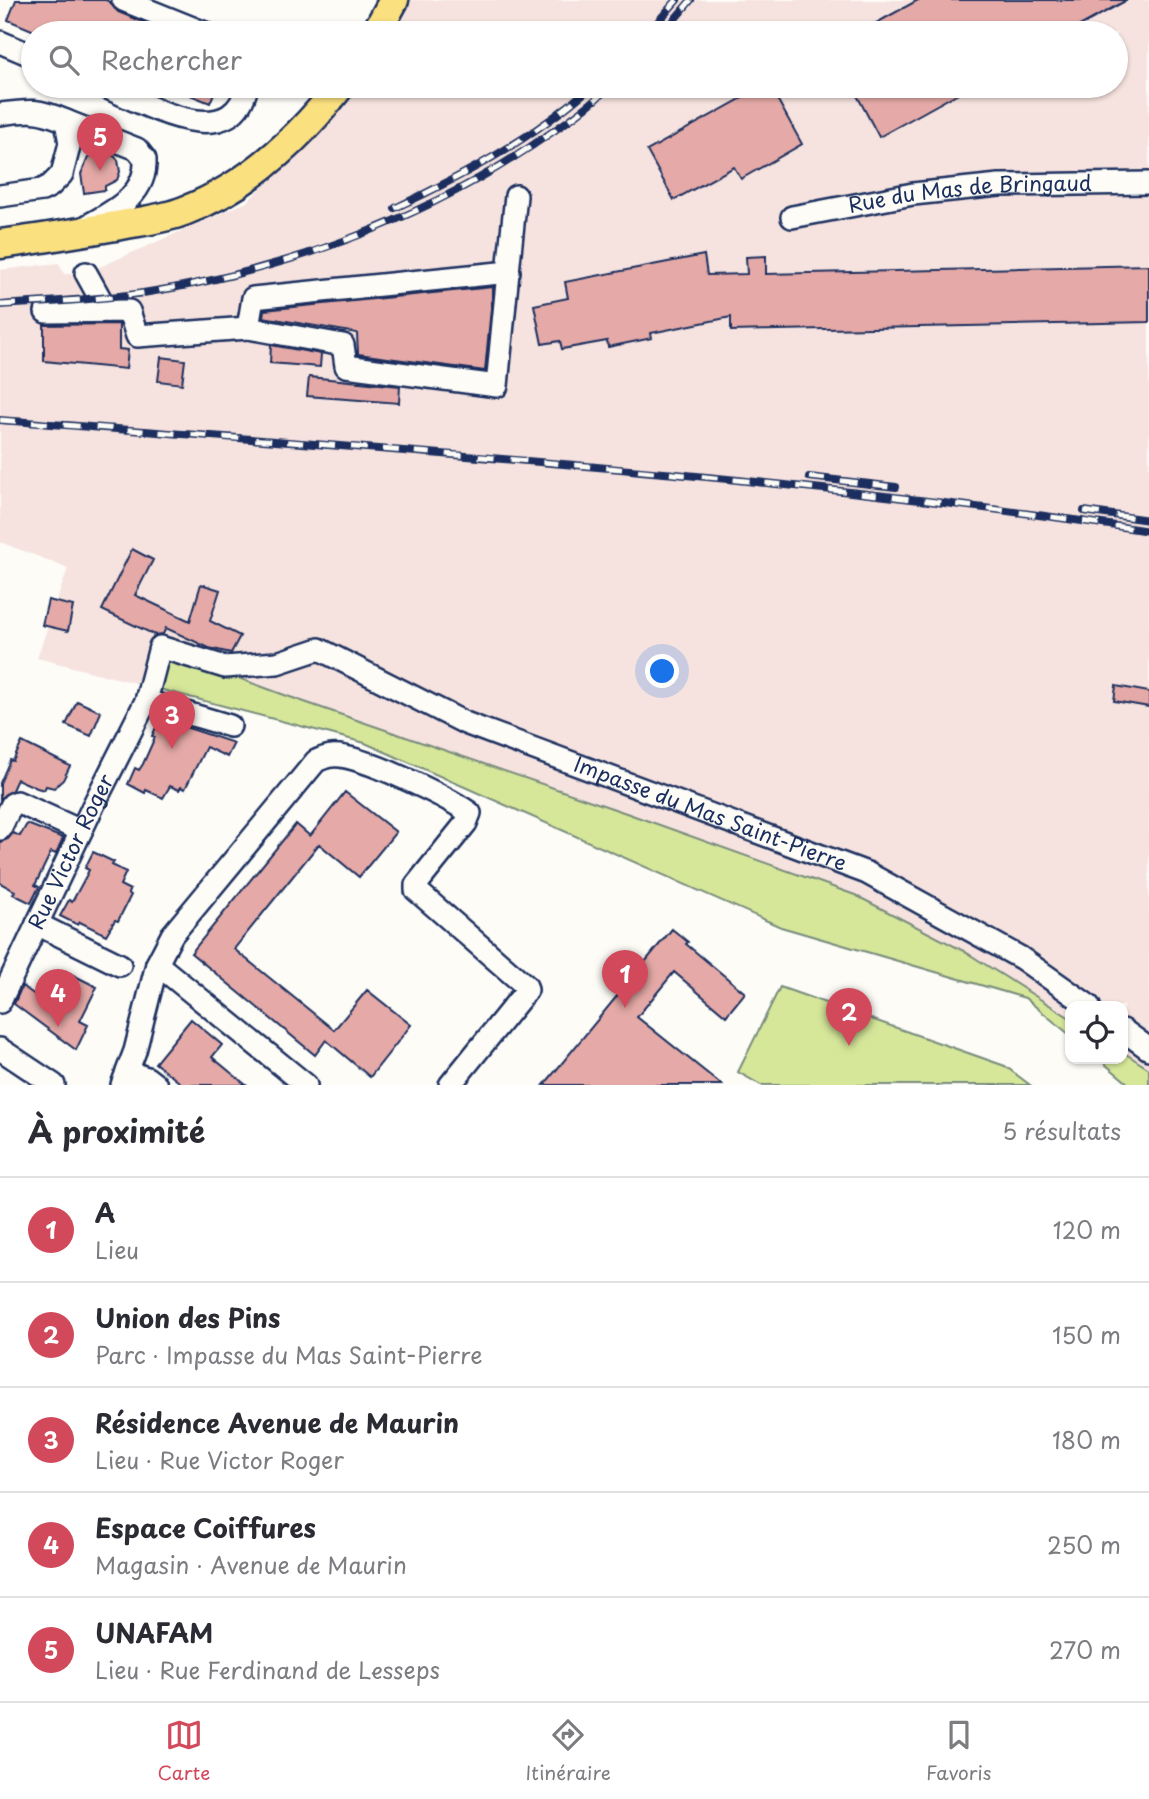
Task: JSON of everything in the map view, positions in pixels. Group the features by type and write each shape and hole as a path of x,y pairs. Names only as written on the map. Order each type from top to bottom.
{"main road":[{"path":"383,21 394,0"},
{"path":"0,244 74,234 181,213 217,196 282,150 314,120 331,98"}],"street":[{"path":"123,0 175,21"},
{"path":"0,42 21,51"},
{"path":"132,98 180,118 209,123 227,118 237,108 242,98"},
{"path":"0,114 33,109 137,149 145,159 144,180 136,191 117,209 74,234"},
{"path":"0,196 42,190 62,174 70,143 66,121"},
{"name":"Rue du Mas de Bringaud","path":"792,217 914,194 999,185 1149,183"},
{"path":"46,312 129,311 137,336 248,328 344,345 346,366 497,386 516,196"},
{"path":"248,328 253,298 509,272"},
{"path":"86,273 107,311"},
{"name":"Rue Victor Roger","path":"0,1002 146,701 160,647 225,667 277,663 319,649"},
{"name":"Impasse du Mas Saint-Pierre","path":"319,649 465,723 867,873 1021,958 1082,1001"},
{"path":"146,701 230,726"},
{"path":"156,1085 147,1078 125,1079 135,1051 156,964 172,935 316,761 333,755 352,758 432,790 470,813 466,823 416,885 416,890 526,986 527,990 450,1085"},
{"path":"0,829 12,804 17,802 82,831"},
{"path":"37,924 120,965"},
{"path":"156,964 306,1085"},
{"path":"1128,1034 1149,1049"},
{"path":"0,1048 54,1085"}],"shaded area":[{"path":"402,0 1149,0 1149,1069 1128,1055 1128,1001 1065,1001 1065,1015 964,951 855,895 171,653 159,689 37,658 68,568 0,542 0,270 59,263 64,274 86,273 247,202 311,138 344,98 1128,98 1128,21 391,21"}],"green space":[{"path":"170,653 855,895 964,951 1065,1015 1065,1031 1025,998 781,927 365,743 159,689"},
{"path":"780,987 1005,1066 1030,1085 761,1085 738,1072"},
{"path":"1128,1055 1149,1069 1149,1085 1130,1085 1105,1064 1128,1064"}],"building":[{"path":"16,0 106,0 118,12 140,21 21,21 21,25 8,20"},
{"path":"918,0 1127,0 1089,21 880,21"},
{"path":"198,98 212,98 210,103"},
{"path":"742,98 777,98 802,144 741,179 734,167 674,200 647,151"},
{"path":"858,98 949,98 879,137"},
{"path":"97,151 114,156 118,160 120,172 117,180 105,186 105,190 84,193 81,174 88,158"},
{"path":"704,255 707,275 747,274 746,257 766,256 766,274 1149,265 1149,322 731,331 731,317 651,333 652,338 608,347 607,341 562,349 560,341 542,344 534,305 568,298 565,282"},
{"path":"493,287 485,371 358,354 357,333 263,317 264,310"},
{"path":"119,324 119,349 128,350 126,369 44,361 44,325"},
{"path":"271,345 321,354 320,367 270,363"},
{"path":"161,357 185,360 182,384 158,381"},
{"path":"309,377 400,386 399,403 307,396"},
{"path":"132,549 153,560 135,595 190,621 201,584 220,590 210,621 240,636 231,653 209,648 166,628 163,634 155,635 102,610"},
{"path":"48,600 73,606 68,631 42,625"},
{"path":"1116,686 1149,692 1149,707 1114,701"},
{"path":"77,701 101,712 91,736 66,725"},
{"path":"160,719 177,728 179,725 234,743 227,757 206,747 185,789 181,787 179,790 170,786 163,798 128,784 135,768 139,770 143,764"},
{"path":"22,742 70,766 63,780 54,788 46,786 44,790 17,779 12,790 0,799 0,783"},
{"path":"345,792 396,832 359,877 319,844 234,949 334,1030 367,990 411,1025 370,1077 326,1040 315,1055 191,953 296,824 310,836"},
{"path":"27,824 63,838 56,854 51,852 35,885 39,887 31,903 13,894 15,891 0,883 0,842 13,833 20,836"},
{"path":"93,852 114,862 112,865 126,872 120,885 130,890 128,893 131,895 118,921 115,920 106,935 60,916 69,900 72,902 86,876 89,870 85,868"},
{"path":"672,929 745,993 726,1016 674,972 637,1017 722,1085 544,1085"},
{"path":"69,973 97,987 80,1021 88,1025 76,1050 14,1004 22,986 35,995 44,984 59,995"},
{"path":"191,1019 222,1045 212,1057 246,1085 183,1085 155,1063"}],"railway":[{"path":"659,21 677,0"},
{"path":"673,21 691,0"},
{"path":"395,208 498,154 578,98"},
{"path":"0,305 108,297 194,284 295,258 344,241 440,199 486,174 561,126 597,98"},
{"path":"0,420 719,478 863,493 1149,531"},
{"path":"809,477 896,487"},
{"path":"1084,511 1149,520"}],"place":[{"name":"UNAFAM","path":"100,171"},
{"name":"Résidence Avenue de Maurin","path":"172,749"},
{"name":"A","path":"625,1008"},
{"name":"Espace Coiffures","path":"58,1027"},
{"name":"Union des Pins","path":"849,1046"}]}
